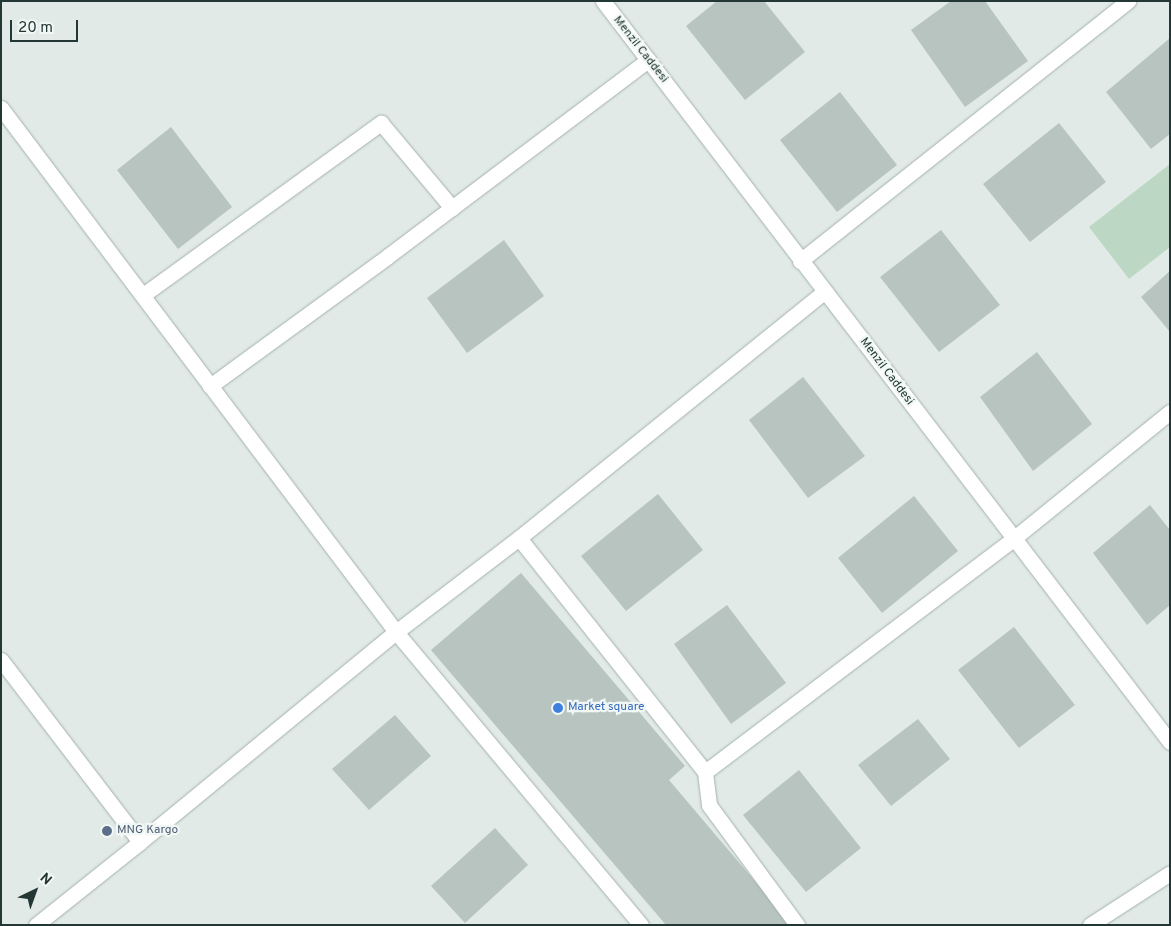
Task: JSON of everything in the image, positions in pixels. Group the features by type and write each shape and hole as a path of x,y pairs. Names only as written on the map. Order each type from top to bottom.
{"street":[{"name":"Menzil Caddesi","path":"603,1 1170,742"},
{"path":"800,260 1128,1"},
{"path":"210,386 452,208 648,60"},
{"path":"1,108 396,632 641,925"},
{"path":"143,295 381,123 452,208"},
{"path":"36,925 396,632 519,538 825,291"},
{"path":"704,772 1013,539 1170,412"},
{"path":"519,538 704,772 709,805 797,925"},
{"path":"1,660 140,842"},
{"path":"1090,925 1170,873"}],"green space":[{"path":"1170,164 1170,247 1129,279 1089,227"}],"building":[{"path":"717,1 764,1 805,52 745,100 686,26"},
{"path":"951,1 985,1 1028,61 965,107 911,30"},
{"path":"1170,38 1170,134 1151,149 1106,92"},
{"path":"840,92 897,165 837,212 780,140"},
{"path":"1059,123 1106,182 1030,242 983,184"},
{"path":"171,127 232,207 178,249 117,170"},
{"path":"941,230 1000,305 939,352 880,277"},
{"path":"504,240 544,296 467,353 427,298"},
{"path":"1170,271 1170,332 1141,297"},
{"path":"1037,352 1092,424 1033,471 980,397"},
{"path":"803,377 865,456 808,498 749,420"},
{"path":"658,494 703,550 626,611 581,556"},
{"path":"914,496 958,551 882,613 838,558"},
{"path":"1150,505 1170,530 1170,605 1147,625 1093,553"},
{"name":"Market square","path":"521,573 685,766 669,780 792,925 666,925 431,650"},
{"path":"727,605 786,683 731,724 674,644"},
{"path":"1014,627 1075,705 1019,748 958,670"},
{"path":"395,715 431,756 369,810 332,769"},
{"path":"918,719 950,759 891,806 858,765"},
{"path":"799,770 861,848 806,892 743,815"},
{"path":"495,828 528,865 465,923 431,886"}],"place":[{"name":"Market square","path":"558,708"},
{"name":"MNG Kargo","path":"107,831"}]}
